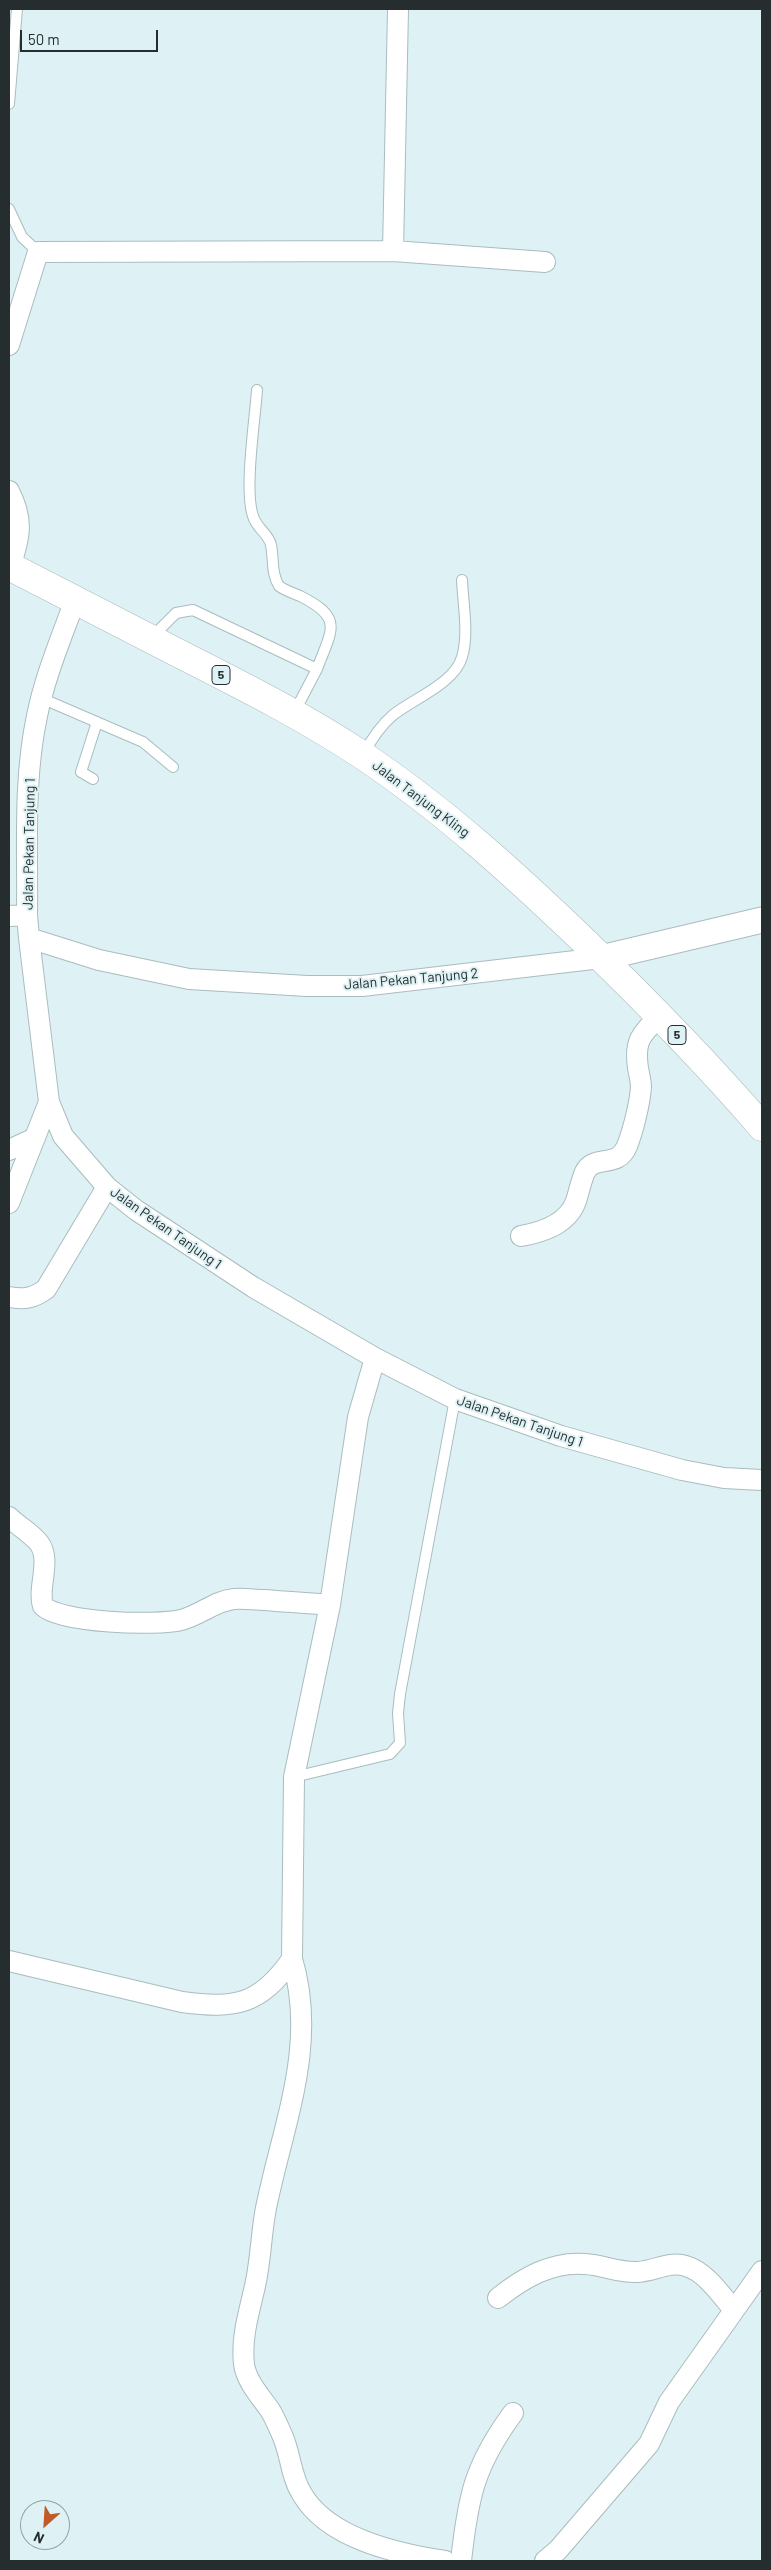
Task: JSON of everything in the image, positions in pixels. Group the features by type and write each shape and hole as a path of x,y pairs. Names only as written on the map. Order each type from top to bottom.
{"highway":[{"name":"Jalan Tanjung Kling","path":"10,567 294,713 363,756 475,840 660,1016 762,1127"}],"street":[{"path":"393,251 398,9"},
{"path":"9,345 38,252 393,251 545,262"},
{"path":"9,491 18,507 20,526 10,567"},
{"name":"Jalan Pekan Tanjung 1","path":"75,600 41,698 30,764 18,916 29,938 49,1102 63,1136 107,1187 136,1210 253,1287 375,1358 454,1399 561,1436 672,1468 724,1478 762,1480"},
{"name":"Jalan Pekan Tanjung 2","path":"29,938 99,960 189,979 307,986 362,986 601,958 762,920"},
{"path":"521,1236 540,1233 566,1217 575,1203 586,1170 594,1163 615,1160 623,1155 628,1145 641,1086 635,1052 645,1030 660,1016"},
{"path":"9,1203 49,1102"},
{"path":"9,1150 35,1138"},
{"path":"9,1297 25,1299 38,1296 46,1289 107,1187"},
{"path":"375,1358 358,1417 330,1605 294,1777 292,1959 300,1993 302,2026 299,2068 266,2208 255,2286 243,2341 244,2367 256,2392 271,2412 284,2439 292,2474 302,2496 326,2520 354,2538 384,2549 445,2561"},
{"path":"9,1517 40,1544 44,1558 41,1600 43,1606 54,1613 129,1624 183,1620 200,1613 215,1603 236,1598 330,1605"},
{"path":"9,1961 182,2002 210,2006 237,2004 259,1995 277,1980 292,1959"},
{"path":"498,2298 528,2277 564,2264 584,2264 624,2272 641,2272 672,2264 688,2266 704,2276 734,2310"},
{"path":"545,2561 564,2544 649,2444 669,2402 762,2271"},
{"path":"461,2561 466,2512 472,2487 483,2459 513,2413"}],"lane":[{"path":"9,104 17,9"},
{"path":"9,210 22,237 38,252"},
{"path":"257,390 250,482 252,515 257,526 271,543 272,568 279,586 322,609 329,616 330,632 317,669 294,713"},
{"path":"363,756 372,738 393,716 447,679 457,668 464,646 462,580"},
{"path":"150,639 176,613 193,610 317,669"},
{"path":"41,698 143,742 173,768"},
{"path":"92,779 81,772 97,722"},
{"path":"294,1777 390,1754 400,1743 398,1713 400,1694 454,1399"}]}
